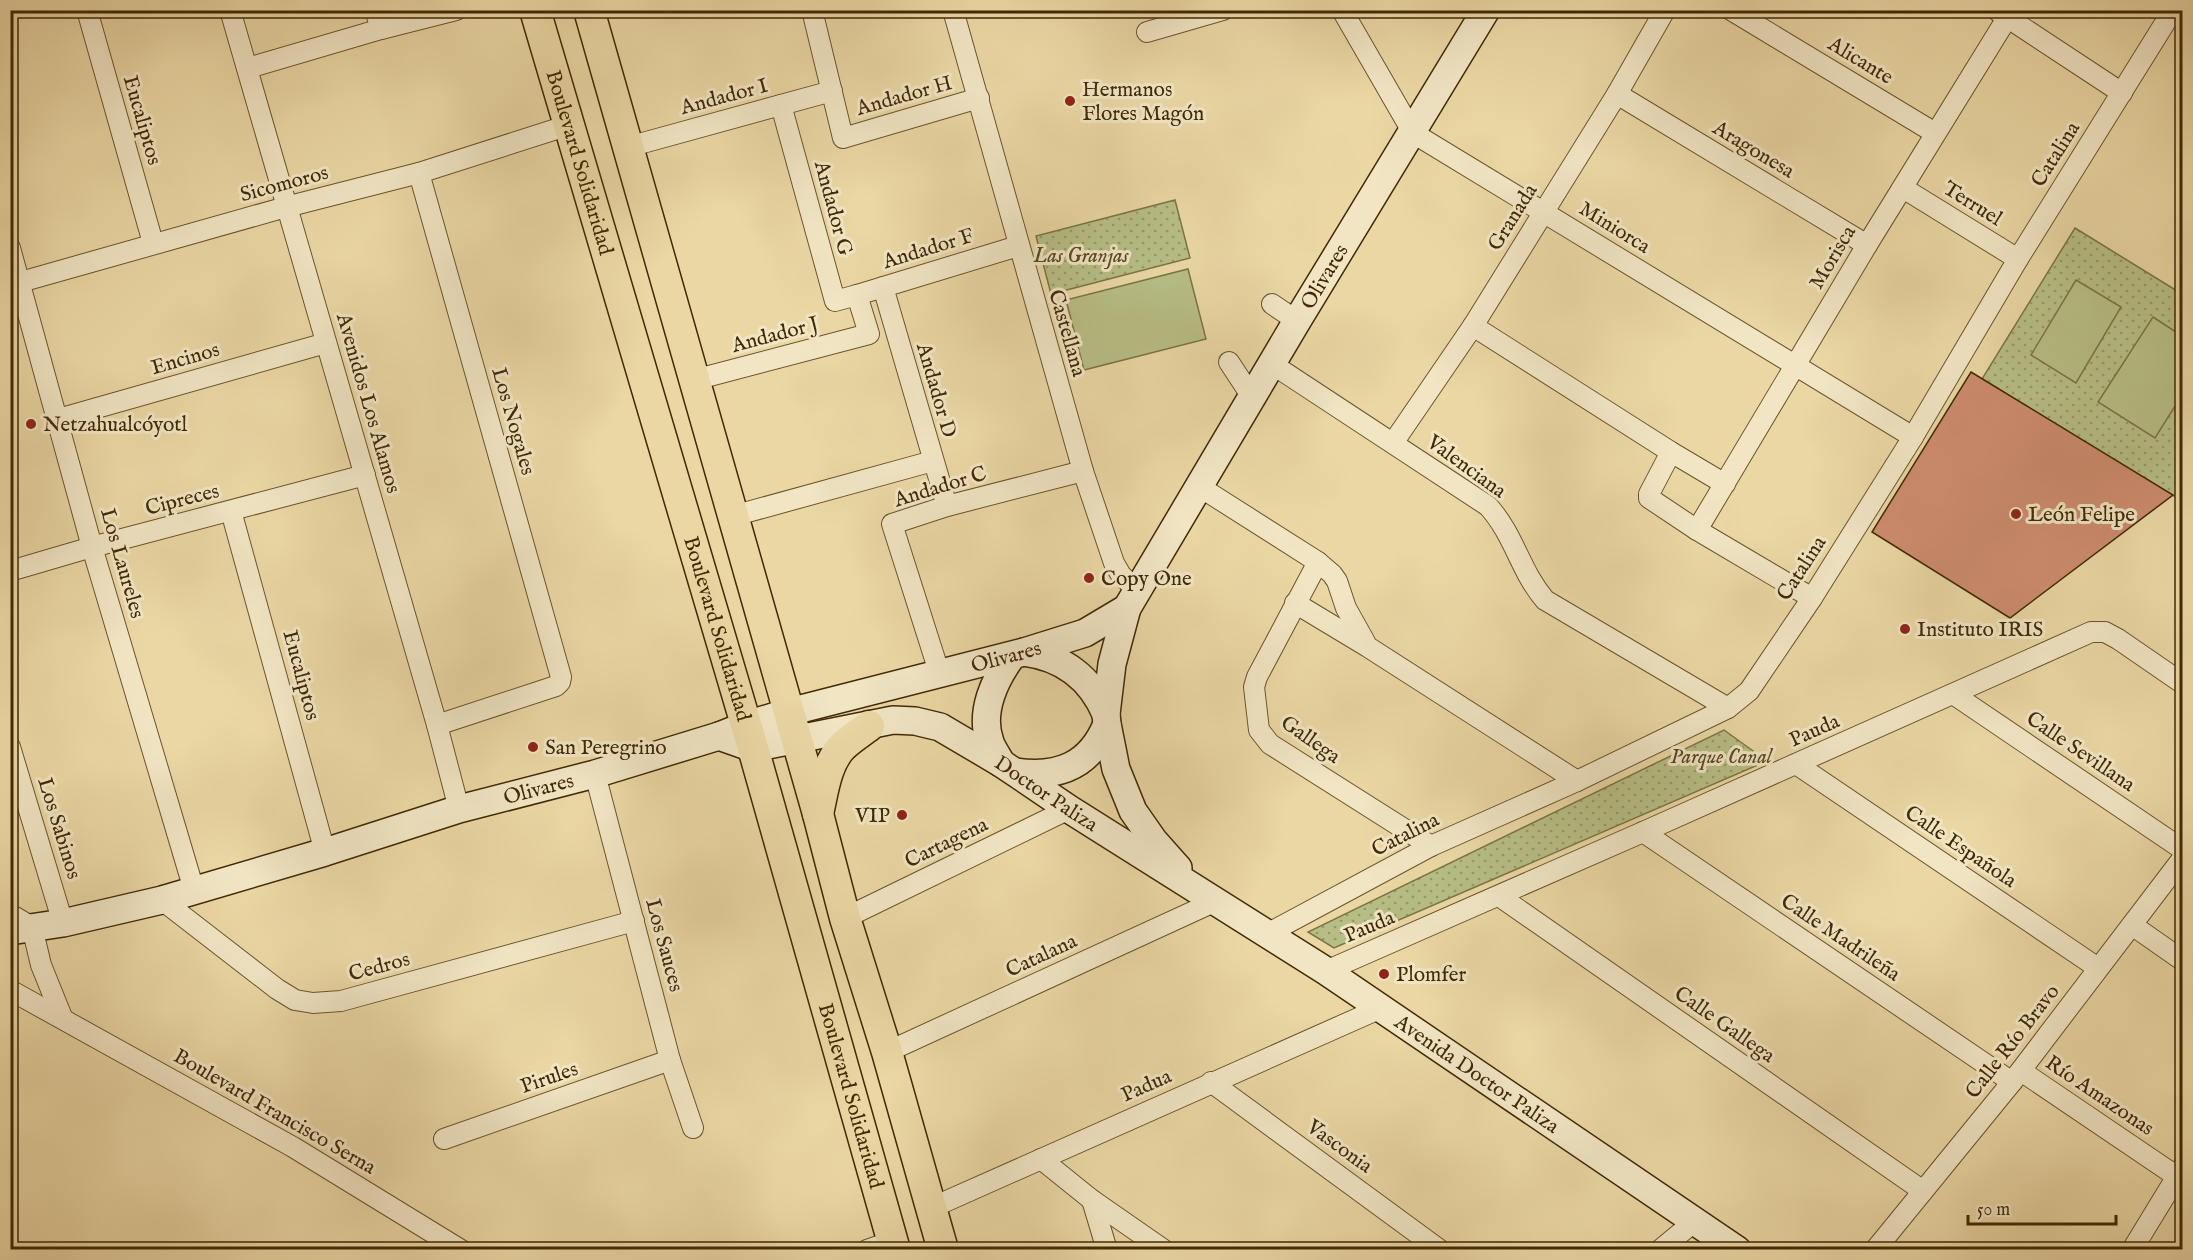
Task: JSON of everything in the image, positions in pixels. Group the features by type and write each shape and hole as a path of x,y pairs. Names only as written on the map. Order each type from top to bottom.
{"main road":[{"name":"Boulevard Solidaridad","path":"535,10 750,737 885,1247"},
{"name":"Olivares","path":"1207,896 1154,841 1133,811 1116,769 1106,719 1112,664 1132,599 1486,10"},
{"name":"Boulevard Solidaridad","path":"592,11 628,147 818,814 844,918 887,1052 943,1250"},
{"name":"Olivares","path":"18,924 63,923 162,900 325,852 459,809 595,774 719,736 750,737 789,712 940,675 1085,633 1132,599"},
{"path":"1018,654 1050,658 1080,674 1100,700 1106,719 1102,736 1093,748 1069,767 1051,774 1009,768 990,742 987,715 995,683 1018,654"},
{"name":"Doctor Paliza","path":"750,737 796,741 893,720 930,724 950,733 1009,768 1069,809 1207,896"},
{"path":"818,814 835,756 843,746 869,726"},
{"name":"Avenida Doctor Paliza","path":"1207,896 1326,970 1737,1250"}],"street":[{"name":"Eucaliptos","path":"87,10 153,243"},
{"name":"Avenidos Los Alamos","path":"230,10 437,725 459,809"},
{"path":"248,68 378,20 456,10"},
{"path":"812,10 832,91"},
{"name":"Castellana","path":"953,10 1083,471 1114,563 1132,599"},
{"path":"1147,32 1223,10"},
{"name":"Miniorca","path":"1342,10 1413,133 1913,437"},
{"name":"Granada","path":"1393,443 1473,326 1617,94 1665,10"},
{"name":"Alicante","path":"1731,10 1935,133"},
{"name":"Catalina","path":"1269,933 1431,846 1577,781 1728,708 1749,691 1812,598 1913,437 2018,259 2173,10"},
{"path":"2005,13 2122,93"},
{"name":"Morisca","path":"1697,530 1903,188 2005,13"},
{"name":"Andador I","path":"628,147 832,91"},
{"name":"Andador H","path":"832,91 843,138 979,99"},
{"name":"Aragonesa","path":"1617,94 1867,245"},
{"name":"Andador G","path":"781,105 835,302 857,295"},
{"name":"Sicomoros","path":"16,284 153,243 419,173 569,125"},
{"name":"Los Nogales","path":"419,173 561,677 556,686 437,725"},
{"name":"Terruel","path":"1903,188 2018,259"},
{"name":"Andador F","path":"857,295 1018,246"},
{"name":"Los Laureles","path":"10,248 16,284 58,419 92,547 194,890"},
{"name":"Andador D","path":"883,287 947,506"},
{"name":"Andador J","path":"694,380 869,334 857,295"},
{"path":"1272,304 1297,321"},
{"path":"1473,326 1725,484"},
{"name":"Encinos","path":"58,419 326,343"},
{"path":"1229,362 1252,397"},
{"name":"Valenciana","path":"1272,364 1488,506 1506,528 1532,583 1545,600 1728,708"},
{"path":"1671,452 1649,498 1697,530 1812,598"},
{"name":"Andador C","path":"733,516 933,461"},
{"name":"Andador C","path":"940,675 892,524 947,506 1083,471"},
{"name":"Cipreces","path":"10,571 365,475"},
{"path":"1200,487 1318,562 1332,574 1337,581 1346,608 1368,647"},
{"name":"Eucaliptos","path":"231,512 325,852"},
{"name":"Gallega","path":"1318,562 1261,668 1254,687 1258,730 1269,744 1431,846"},
{"path":"1295,603 1577,781"},
{"name":"Pauda","path":"1326,970 1499,896 2091,632 2105,632 2118,639 2182,683"},
{"name":"Calle Sevillana","path":"1953,694 2182,849"},
{"name":"Los Sabinos","path":"10,747 63,923"},
{"name":"Calle Española","path":"1796,764 2098,968"},
{"name":"Los Sauces","path":"595,774 670,1060 693,1128"},
{"name":"Cartagena","path":"844,918 1069,809"},
{"name":"Calle Madrileña","path":"1643,832 2016,1076"},
{"name":"Calle Río Bravo","path":"1875,1250 2016,1076 2182,859"},
{"name":"Catalana","path":"887,1052 1207,896"},
{"name":"Calle Gallega","path":"1499,896 1923,1191"},
{"name":"Cedros","path":"162,900 277,989 295,1000 313,1003 341,1001 634,921"},
{"path":"18,924 41,965 62,1017"},
{"path":"2132,925 2182,960"},
{"name":"Boulevard Francisco Serna","path":"10,990 293,1147 461,1250"},
{"name":"Padua","path":"931,1208 1381,1008"},
{"name":"Pirules","path":"444,1139 670,1060"},
{"name":"Río Amazonas","path":"2016,1076 2181,1175"},
{"name":"Vasconia","path":"1211,1082 1440,1250"},
{"path":"1041,1159 1092,1200 1164,1250"},
{"path":"2132,1250 2181,1175"},
{"path":"1092,1200 1107,1250"},
{"path":"1660,1250 1695,1221"}],"green space":[{"name":"Las Granjas","path":"1175,200 1190,258 1051,294 1036,236"},
{"path":"2075,228 2182,294 2182,501 1982,379"},
{"path":"1188,269 1206,339 1084,370 1066,300"},
{"path":"2076,280 2121,307 2076,383 2031,355"},
{"path":"2153,317 2182,336 2182,395 2155,438 2098,402"},
{"name":"Parque Canal","path":"1724,730 1767,761 1334,948 1308,932"}],"building":[{"name":"León Felipe","path":"1971,372 2173,495 2010,618 1872,532"}],"place":[{"name":"Hermanos Flores Magón","path":"1070,101"},
{"name":"Netzahualcóyotl","path":"31,424"},
{"name":"León Felipe","path":"2016,514"},
{"name":"Copy One","path":"1089,578"},
{"name":"Instituto IRIS","path":"1905,629"},
{"name":"San Peregrino","path":"533,747"},
{"name":"VIP","path":"902,815"},
{"name":"Plomfer","path":"1384,974"}]}
